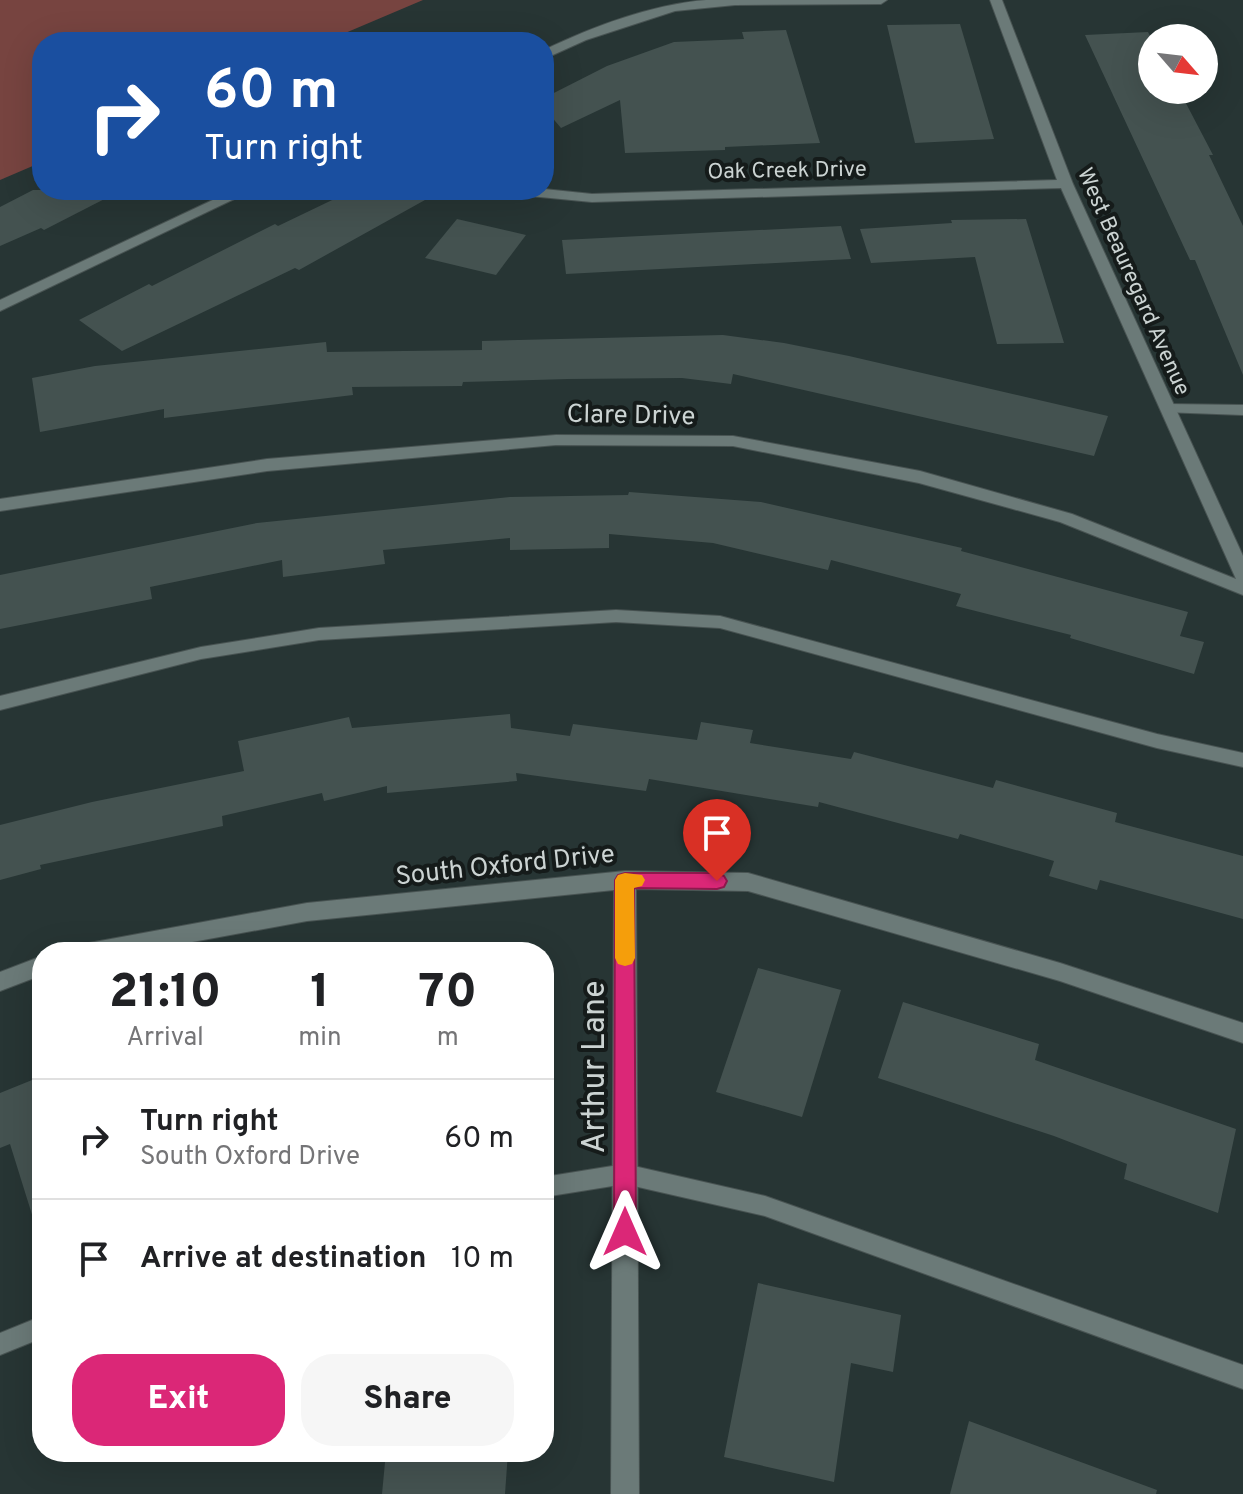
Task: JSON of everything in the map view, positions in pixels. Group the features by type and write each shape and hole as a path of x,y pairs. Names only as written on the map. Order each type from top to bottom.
{"street":[{"path":"554,50 581,37 673,7 735,1 881,0"},
{"name":"West Beauregard Avenue","path":"996,0 1066,184 1243,576"},
{"name":"Oak Creek Drive","path":"554,194 592,198 1066,184"},
{"path":"0,306 225,200"},
{"name":"Clare Drive","path":"0,505 267,465 525,442 733,441 920,477 1066,518 1243,589"},
{"name":"South Oxford Drive","path":"144,942 307,912 625,880 748,882 1060,972 1243,1033"},
{"name":"Arthur Lane","path":"625,880 625,1494"},
{"path":"0,982 32,969"}],"lane":[{"path":"1168,409 1243,410"},
{"path":"0,703 201,653 319,634 616,616 720,622 1157,741 1243,760"},
{"path":"554,1185 625,1174 765,1206 1243,1377"},
{"path":"0,1344 32,1331"}],"shaded area":[{"path":"0,0 423,0 348,32 32,32 32,166 0,180"}],"building":[{"path":"960,24 994,139 915,143 887,25"},
{"path":"786,30 820,143 625,153 620,100 561,128 554,120 554,93 607,66 674,42 744,39 742,32"},
{"path":"1138,32 1138,104 1186,104 1213,155 1209,155 1243,226 1243,375 1195,260 1190,260 1085,35"},
{"path":"32,191 32,200 102,200 44,230 41,228 0,246 0,207"},
{"path":"332,200 425,200 299,270 295,268 122,351 79,320 275,224 278,226"},
{"path":"457,219 526,235 496,275 425,258"},
{"path":"1026,219 1064,343 997,344 975,257 871,263 860,229 952,223 951,220"},
{"path":"841,226 851,259 566,274 562,240"},
{"path":"723,335 849,356 1108,416 1094,456 733,374 731,384 682,378 352,387 353,395 164,418 164,409 40,432 32,378 95,366 326,342 327,352 482,350 482,341"},
{"path":"629,492 761,502 962,548 961,551 1188,612 1180,636 1204,642 1194,674 1070,638 1071,635 956,606 961,594 831,560 828,570 713,543 609,534 609,548 510,550 510,538 383,550 385,564 283,577 282,560 150,587 152,599 0,629 0,575 257,523 510,497 628,495"},
{"path":"510,714 511,728 570,736 573,724 697,740 701,722 753,730 750,743 851,759 854,752 993,788 996,780 1117,813 1115,822 1243,856 1243,919 1100,880 1097,890 1049,876 1054,861 960,834 958,839 819,802 818,807 649,779 646,791 516,773 517,781 387,793 387,786 324,801 322,793 222,816 223,826 40,865 41,869 0,880 0,825 92,802 244,771 238,741 349,717 352,728"},
{"path":"758,968 841,990 802,1117 716,1092"},
{"path":"903,1002 1039,1044 1035,1060 1236,1129 1218,1213 1124,1179 1127,1164 1054,1136 878,1078"},
{"path":"32,1080 32,1215 10,1144 0,1148 0,1093"},
{"path":"758,1283 901,1315 893,1372 851,1363 834,1482 724,1457"},
{"path":"969,1421 1157,1490 1156,1494 950,1494"},
{"path":"385,1462 507,1462 505,1494 382,1494"}],"slow traffic":[{"path":"625,958 625,880 636,880"}],"route":[{"path":"625,1232 625,880 717,881"}]}
